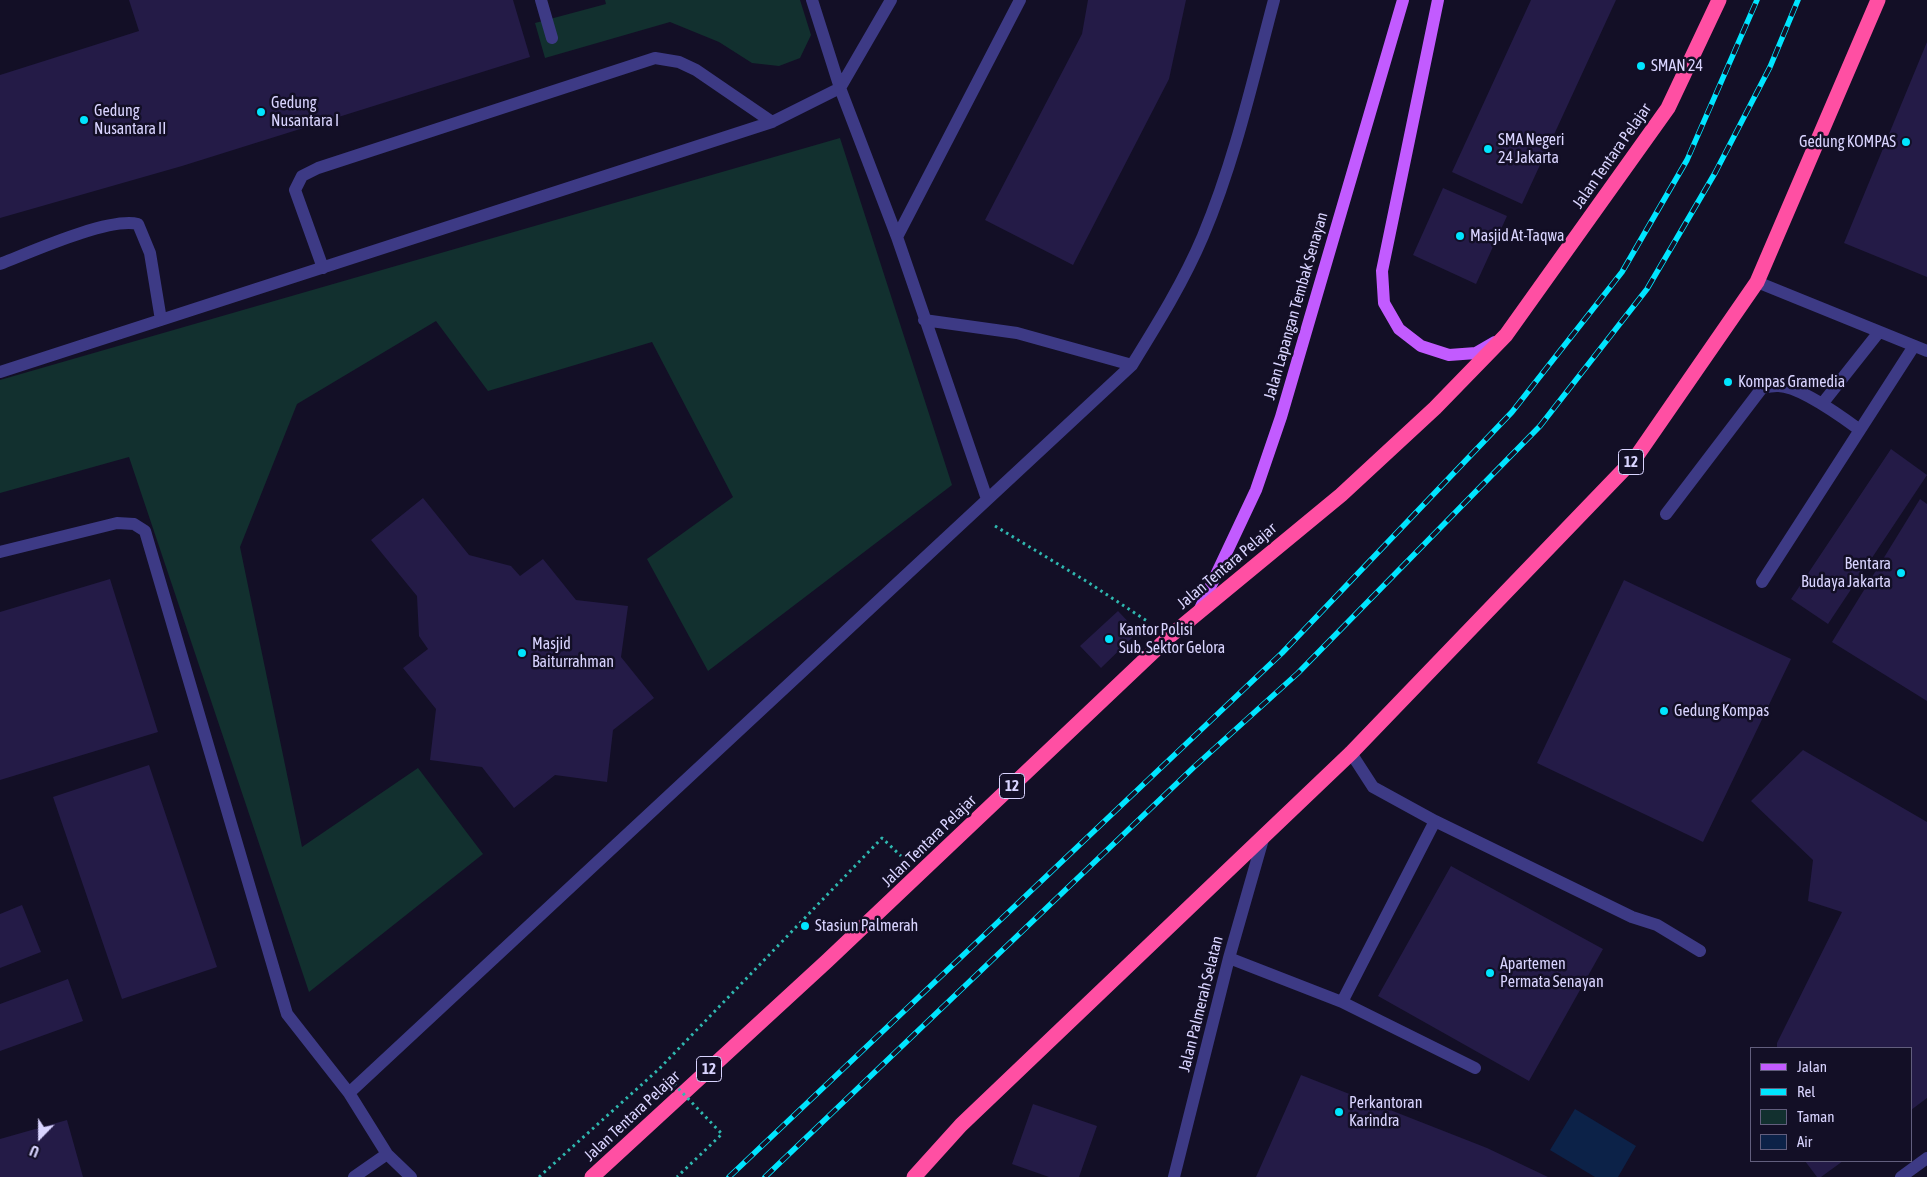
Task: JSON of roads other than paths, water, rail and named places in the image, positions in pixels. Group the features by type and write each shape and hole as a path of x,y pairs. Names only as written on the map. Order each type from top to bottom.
{"highway":[{"name":"Jalan Tentara Pelajar","path":"592,1177 919,874 1170,636 1341,495 1435,408 1506,335 1668,108 1718,0"},
{"name":"12","path":"914,1177 961,1125 1351,753 1636,457 1757,282 1878,0"}],"main road":[{"name":"Jalan Lapangan Tembak Senayan","path":"1198,613 1256,490 1281,417 1403,0"},
{"path":"1438,0 1382,271 1384,303 1399,329 1421,346 1448,355 1476,353 1506,335"}],"street":[{"path":"541,0 552,38"},
{"path":"812,0 840,88 897,237 987,499"},
{"path":"0,372 772,122 840,88 891,0"},
{"path":"897,237 1020,0"},
{"path":"349,1093 1132,365 1172,300 1203,235 1240,128 1274,0"},
{"path":"323,268 296,190 302,176 318,168 655,58 679,62 696,70 772,122"},
{"path":"0,264 92,229 131,222 138,224 150,253 161,320"},
{"path":"1757,282 1927,351"},
{"path":"924,320 1017,333 1132,365"},
{"path":"1822,404 1879,332"},
{"path":"1762,582 1914,346"},
{"path":"1666,514 1762,388 1778,385 1789,388 1822,404 1860,430"},
{"path":"0,552 118,522 134,524 145,531 287,1014 349,1093 387,1154 411,1177"},
{"path":"1351,753 1372,787 1435,821 1632,917 1657,925 1700,951"},
{"path":"1342,1002 1435,821"},
{"name":"Jalan Palmerah Selatan","path":"1174,1177 1229,958 1263,839"},
{"path":"1229,958 1342,1002 1475,1068"},
{"path":"354,1177 387,1154"},
{"path":"1901,1177 1927,1158"}],"water":[{"path":"1575,1109 1636,1146 1618,1177 1595,1177 1550,1150"}],"railway":[{"path":"729,1177 1282,653 1512,412 1622,272 1687,160 1757,0"},
{"path":"765,1177 1194,767 1298,673 1540,426 1647,289 1715,173 1770,67 1798,0"}],"place":[{"name":"SMAN 24","path":"1641,66"},
{"name":"Gedung Nusantara I","path":"261,112"},
{"name":"Gedung Nusantara II","path":"84,120"},
{"name":"Gedung KOMPAS","path":"1906,142"},
{"name":"SMA Negeri 24 Jakarta","path":"1488,149"},
{"name":"Masjid At-Taqwa","path":"1460,236"},
{"name":"Kompas Gramedia","path":"1728,382"},
{"name":"Bentara Budaya Jakarta","path":"1901,573"},
{"name":"Kantor Polisi Sub. Sektor Gelora","path":"1109,639"},
{"name":"Masjid Baiturrahman","path":"522,653"},
{"name":"Gedung Kompas","path":"1664,711"},
{"name":"Stasiun Palmerah","path":"805,926"},
{"name":"Apartemen Permata Senayan","path":"1490,973"},
{"name":"Perkantoran Karindra","path":"1339,1112"}]}
